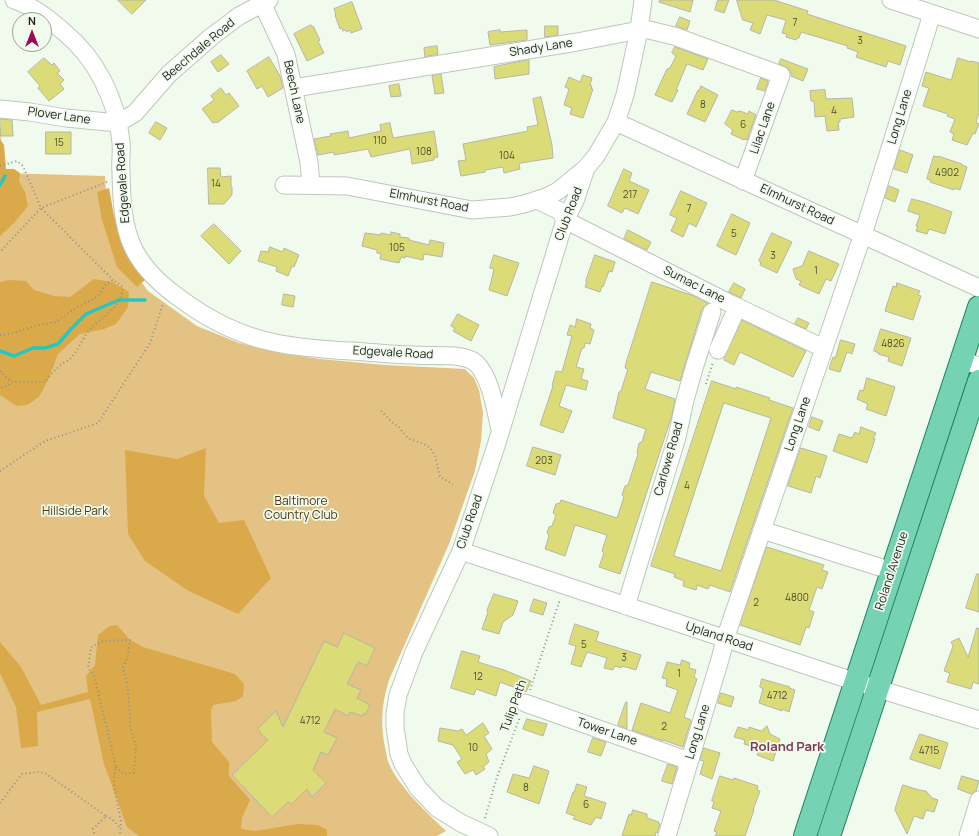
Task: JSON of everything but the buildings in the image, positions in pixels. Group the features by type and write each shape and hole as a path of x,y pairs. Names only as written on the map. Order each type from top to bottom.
{"main road":[{"name":"Roland Avenue","path":"806,836 892,571 970,363 979,307"},
{"name":"Roland Avenue","path":"829,836 979,381"}],"street":[{"name":"Edgevale Road","path":"18,0 40,13 80,47 102,79 114,107 118,123 121,143 123,217 130,241 143,264 168,290 192,307 213,319 249,336 276,343 322,349 463,358 476,364 489,383 500,430"},
{"name":"Club Road","path":"537,200 558,191 586,168 596,156 616,122 625,95 639,30 643,0"},
{"path":"891,0 979,29"},
{"name":"Beechdale Road","path":"118,123 135,113 169,74 211,37 239,16 266,2"},
{"name":"Beech Lane","path":"266,2 286,54 310,162 312,185"},
{"name":"Long Lane","path":"667,836 725,639 862,235 932,14"},
{"name":"Shady Lane","path":"294,88 577,42 639,30 649,30 674,36 781,75"},
{"name":"Lilac Lane","path":"744,181 781,75"},
{"name":"Plover Lane","path":"0,109 118,123"},
{"name":"Elmhurst Road","path":"616,122 979,288"},
{"name":"Club Road","path":"484,832 438,808 418,788 401,759 395,727 395,713 398,695 414,652 461,552 565,220 575,201 586,168"},
{"name":"Elmhurst Road","path":"284,186 348,186 472,210 510,207 537,200"},
{"path":"537,200 560,211 565,220"},
{"name":"Sumac Lane","path":"565,220 737,308 823,348"},
{"path":"718,350 737,308"},
{"name":"Carlowe Road","path":"626,606 677,437 695,364 712,312"},
{"path":"489,383 502,387 514,385"},
{"path":"762,530 892,571"},
{"name":"Upland Road","path":"461,552 856,682 979,720"},
{"name":"Tower Lane","path":"525,703 689,761"},
{"path":"968,836 979,800"}],"path":[{"path":"0,166 17,161 23,166 41,208 113,280 123,287 123,292 119,300 107,316 91,328 70,360 56,369 45,382 11,382 9,385 0,388"},
{"path":"0,252 41,208 108,181 121,181"},
{"path":"0,335 10,334 38,325 56,322 71,311 97,297 107,283 113,280"},
{"path":"0,471 45,441 98,423 150,344 168,290"},
{"path":"704,390 718,350"},
{"path":"0,371 11,382"},
{"path":"381,411 398,426 406,436 430,448 435,456 440,477 453,484"},
{"name":"Tulip Path","path":"484,832 497,777 525,703 560,597"},
{"path":"116,767 124,774 134,773 136,746 130,727 127,683 123,667 128,657 130,640 103,641 91,647 88,668 94,675 116,767 113,778 121,819 120,836"},
{"path":"0,803 22,774 38,772 45,773 112,819 120,828"},
{"path":"95,836 94,830 106,816"}],"green space":[{"name":"Baltimore Country Club","path":"0,115 2,173 105,176 106,192 128,264 148,291 197,326 239,343 280,353 320,359 385,365 465,369 474,378 479,390 483,413 481,441 475,471 449,544 389,680 384,698 382,716 384,743 387,758 394,773 414,800 446,831 437,836 0,836"}],"shaded area":[{"path":"0,139 4,145 6,169 14,169 20,173 19,181 25,192 28,206 14,223 0,236"},
{"path":"109,188 114,216 125,249 145,280 137,287 117,267 102,220 97,192"},
{"path":"94,279 112,282 129,292 128,307 116,324 104,329 80,334 58,354 49,378 39,397 27,405 17,406 0,395 0,282 9,280 26,281 34,290 54,296 70,297"},
{"path":"206,448 204,496 219,523 244,520 271,578 238,614 187,590 145,561 128,534 125,450 177,459"},
{"path":"117,625 130,640 143,647 235,674 244,684 243,696 236,701 213,705 211,712 212,742 229,762 229,776 250,800 242,818 241,829 255,831 298,824 318,825 327,830 327,836 139,836 127,827 104,764 90,699 37,712 38,746 21,748 16,707 0,673 0,642 21,667 41,705 88,692 86,676 95,665 98,635 110,626"}],"waterway":[{"path":"0,185 5,176"},
{"path":"0,351 14,356 33,348 45,348 58,344 86,314 119,300 145,300"}],"district":[{"name":"Roland Park","path":"787,747"}],"park label":[{"name":"Hillside Park","path":"75,512"}]}
